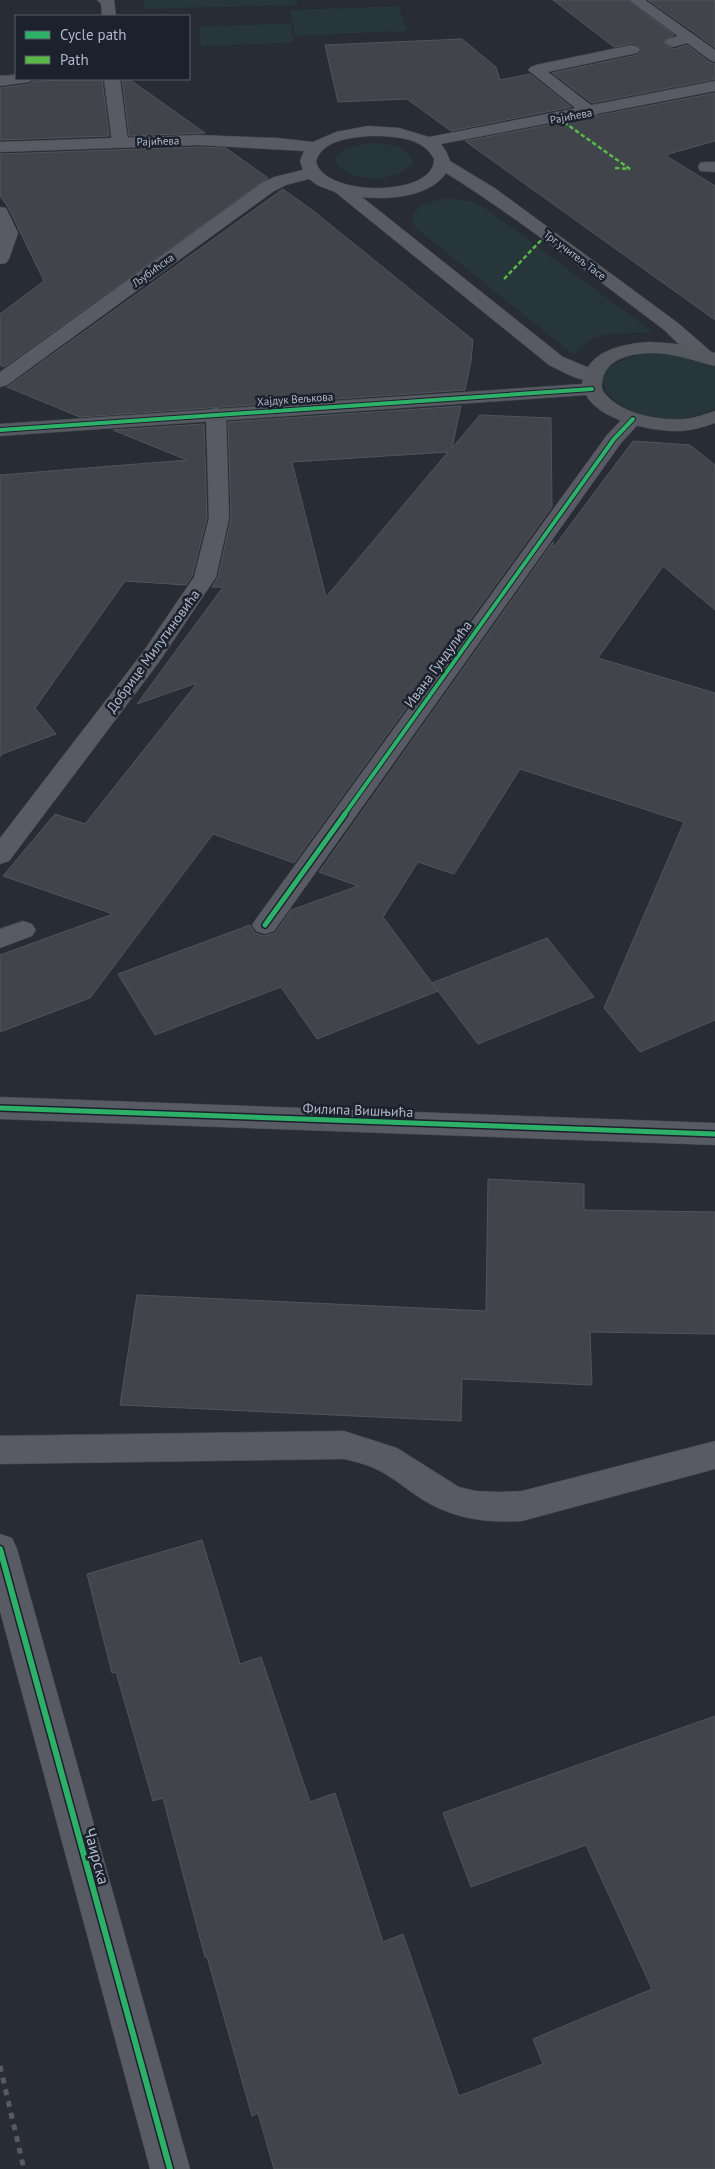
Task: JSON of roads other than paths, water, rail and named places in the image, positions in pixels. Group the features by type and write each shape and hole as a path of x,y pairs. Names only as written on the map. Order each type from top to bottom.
{"street":[{"path":"104,0 108,2 109,15"},
{"path":"636,0 715,57"},
{"path":"673,42 689,38"},
{"path":"590,112 536,70 632,50"},
{"path":"0,82 16,80"},
{"path":"112,80 120,142"},
{"name":"Рајићева","path":"427,142 590,112 715,86"},
{"path":"390,131 410,135 427,142 442,156 443,164 439,172 430,180 416,187 379,193 341,188 324,182 312,173 308,164 309,155 316,147 329,139 348,133 390,131"},
{"name":"Рајићева","path":"0,147 227,139 271,141 316,147"},
{"name":"Трг учитељ Тасе","path":"443,164 490,193 709,357"},
{"name":"Љубићска","path":"0,381 268,187 280,181 312,173"},
{"path":"341,188 556,361 580,372 592,382 600,400 614,411 633,419 655,424 678,425 700,422 715,417"},
{"path":"0,212 9,233 0,259"},
{"path":"592,382 600,364 614,355 633,349 672,348 709,357"},
{"name":"Хајдук Вељкова","path":"0,430 216,414 592,382"},
{"name":"Добрице Милутиновића","path":"0,855 151,657 205,577 219,518 216,414"},
{"name":"Ивана Гундулића","path":"265,925 614,440 633,419"},
{"name":"Филипа Вишњића","path":"0,1108 715,1134"},
{"path":"0,1450 344,1444 389,1460 412,1473 433,1490 454,1500 476,1506 499,1508 522,1506 715,1455"},
{"name":"Чаирска","path":"0,1549 170,2169"}],"railway":[{"path":"0,2066 24,2169"}]}
